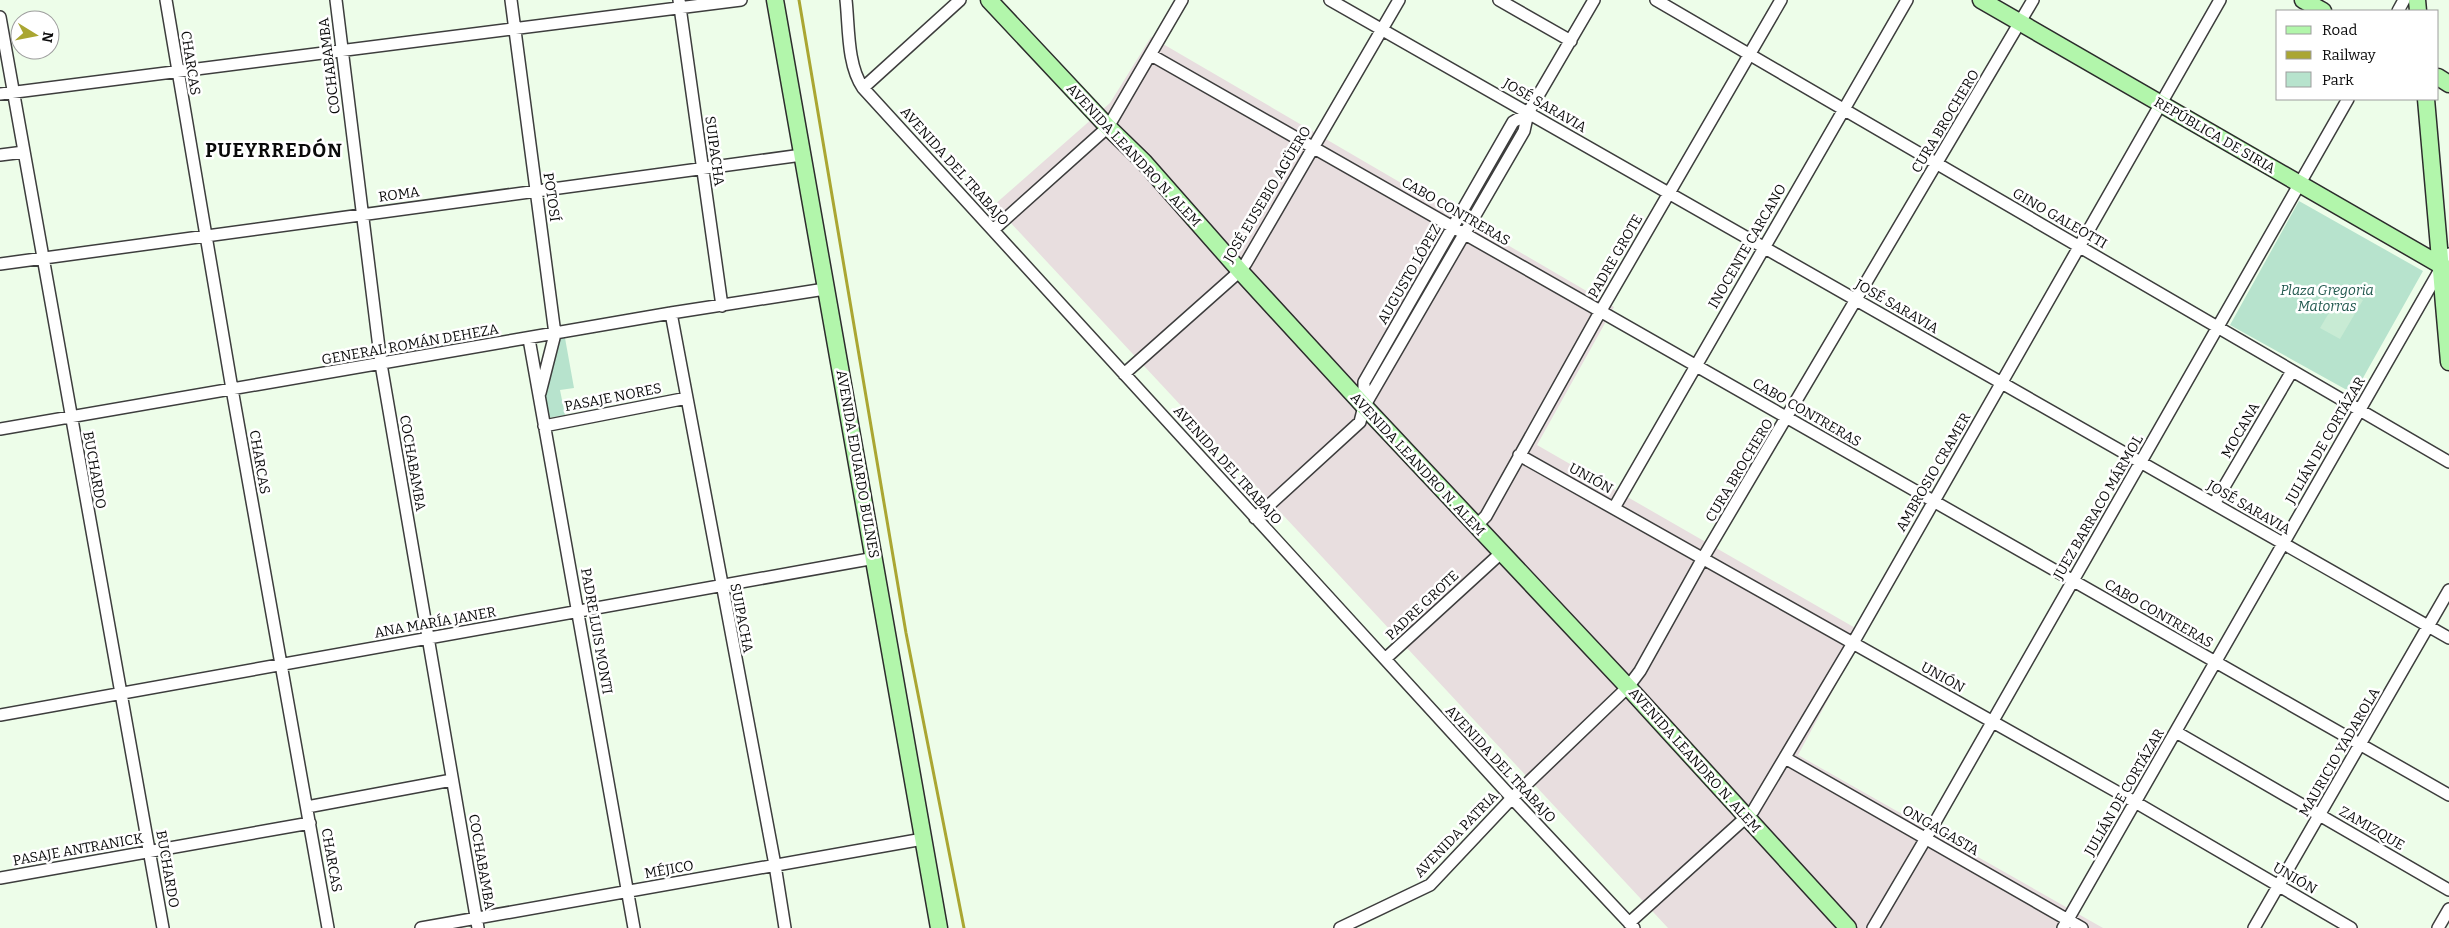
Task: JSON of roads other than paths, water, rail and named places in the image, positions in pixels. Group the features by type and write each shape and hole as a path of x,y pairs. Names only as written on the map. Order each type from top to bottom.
{"main road":[{"name":"AVENIDA EDUARDO BULNES","path":"775,0 939,928"},
{"name":"AVENIDA LEANDRO N. ALEM","path":"989,0 1108,127 1144,162 1240,271 1364,406 1628,687 1848,928"},
{"name":"REPÚBLICA DE SIRIA","path":"1981,0 2299,184 2447,263"},
{"path":"2303,0 2321,10"},
{"path":"2426,100 2447,263 2449,362"}],"street":[{"name":"CHARCAS","path":"166,0 205,236 328,928"},
{"name":"COCHABAMBA","path":"336,0 382,364 477,923"},
{"name":"POTOSÍ","path":"511,0 555,334 539,397"},
{"path":"0,94 342,49 515,29 679,4 741,0"},
{"name":"AVENIDA DEL TRABAJO","path":"846,0 852,59 856,77 863,88 1255,518 1631,925"},
{"path":"863,88 960,0"},
{"path":"993,230 1108,127 1182,0"},
{"name":"JOSÉ SARAVIA","path":"1330,0 2449,638"},
{"name":"JOSÉ EUSEBIO AGÜERO","path":"1124,374 1240,271 1399,0"},
{"path":"1499,0 1571,41"},
{"name":"AUGUSTO LÓPEZ","path":"1255,518 1360,422 1364,406 1364,382 1459,230 1513,122 1528,113 1594,0"},
{"name":"GINO GALEOTTI","path":"1656,0 2449,462"},
{"name":"PADRE GROTE","path":"1476,526 1486,516 1600,312 1781,0"},
{"name":"INOCENTE CARCANO","path":"1614,508 1907,0"},
{"name":"CURA BROCHERO","path":"1512,798 1628,687 1640,671 1703,558 2033,0"},
{"name":"AMBROSIO CRAMER","path":"1631,925 1753,811 1853,643 2220,0"},
{"name":"SUIPACHA","path":"679,4 722,306"},
{"name":"BUCHARDO","path":"0,17 119,694 163,928"},
{"name":"CABO CONTRERAS","path":"1151,55 2449,795"},
{"name":"JUEZ BARRACO MÁRMOL","path":"1873,928 1993,722 2347,100"},
{"path":"0,155 24,152"},
{"name":"ROMA","path":"0,264 802,155"},
{"name":"JULIÁN DE CORTÁZAR","path":"2066,924 2360,410 2447,263"},
{"name":"GENERAL ROMÁN DEHEZA","path":"0,429 671,313 826,289"},
{"name":"SUIPACHA","path":"671,313 775,865 785,928"},
{"name":"PADRE LUIS MONTI","path":"529,339 634,928"},
{"name":"MOCANA","path":"2214,504 2292,371"},
{"name":"PASAJE NORES","path":"544,426 686,398"},
{"name":"UNIÓN","path":"1519,455 2135,802 2351,928"},
{"name":"PADRE GROTE","path":"1385,659 1501,553"},
{"name":"ANA MARÍA JANER","path":"0,715 875,558"},
{"name":"MAURICIO YADAROLA","path":"2254,928 2449,590"},
{"name":"ZAMIZQUE","path":"2176,732 2449,890"},
{"name":"ONGAGASTA","path":"1784,758 1926,838 2066,924 2082,928"},
{"path":"307,807 452,780"},
{"name":"AVENIDA PATRIA","path":"1340,928 1430,885 1512,798"},
{"name":"PASAJE ANTRANICK","path":"0,878 310,823"},
{"name":"MÉJICO","path":"420,928 477,923 628,891 924,839"},
{"path":"2438,928 2449,909"}],"railway":[{"path":"799,0 906,633 964,928"}],"district":[{"name":"PUEYRREDÓN","path":"274,150"}],"park label":[{"name":"Plaza Gregoria Matorras","path":"2327,298"}]}
